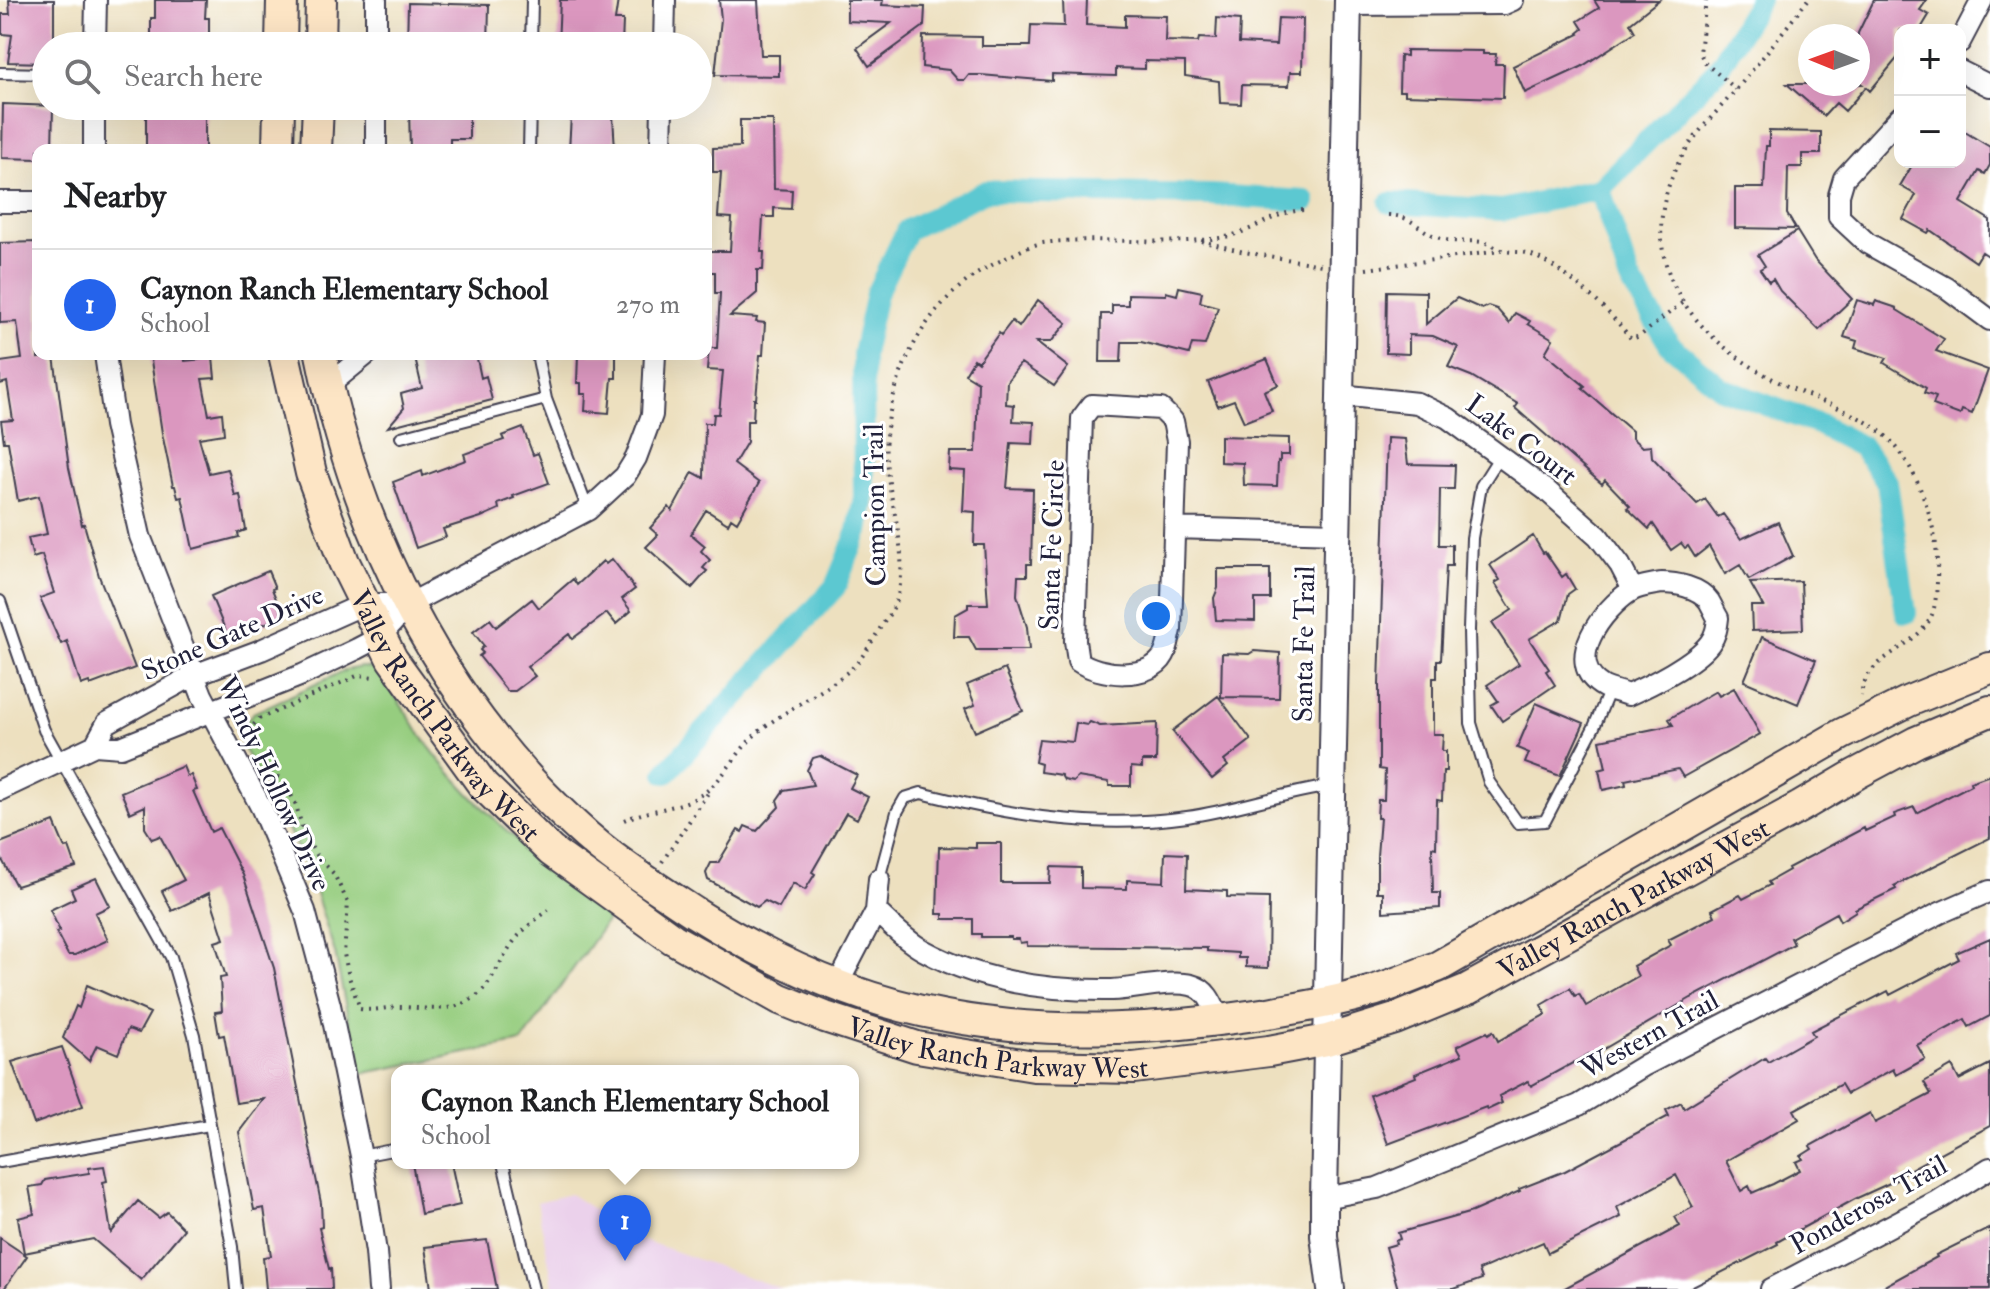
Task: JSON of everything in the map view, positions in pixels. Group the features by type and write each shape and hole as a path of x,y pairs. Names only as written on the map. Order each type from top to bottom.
{"main road":[{"path":"281,32 282,0"},
{"path":"320,32 321,0"},
{"path":"278,144 279,120"},
{"path":"316,144 317,120"},
{"name":"Valley Ranch Parkway West","path":"285,360 311,473 344,562 386,648 483,785 551,851 673,939 780,999 818,1015 917,1047 1034,1066 1134,1068 1199,1061 1327,1040 1395,1019 1468,989 1916,742 1990,711"},
{"name":"Valley Ranch Parkway West","path":"322,360 364,509 436,656 487,731 575,826 636,875 736,939 788,965 894,1005 990,1023 1054,1029 1141,1029 1220,1021 1368,992 1439,966 1842,734 1909,701 1990,668"}],"street":[{"path":"95,32 96,0"},
{"path":"376,0 376,32"},
{"path":"664,32 665,0"},
{"path":"1348,2 1504,4 1513,0"},
{"path":"1966,31 1982,0"},
{"name":"Santa Fe Trail","path":"1331,1289 1324,1236 1324,1198 1348,2"},
{"path":"1966,74 1990,86"},
{"path":"94,120 94,144"},
{"path":"376,120 376,144"},
{"path":"661,144 662,120"},
{"path":"1894,124 1844,178 1839,195 1839,217 1867,243 1947,288 1990,320"},
{"path":"0,202 32,202"},
{"name":"Windy Hollow Drive","path":"106,360 115,425 140,536 210,712 262,809 305,911 330,1005 361,1156 379,1289"},
{"path":"328,386 360,360"},
{"name":"Stone Gate Drive","path":"95,745 107,723 194,675 261,650 364,604 409,604 588,510 625,476 636,458 652,415 655,360"},
{"name":"Lake Court","path":"1340,395 1390,399 1434,409 1546,490 1598,536 1620,565 1633,590"},
{"name":"Santa Fe Circle","path":"1092,405 1161,409 1173,421 1177,441 1175,528 1171,630 1163,656 1149,670 1113,674 1091,671 1078,661 1075,641 1082,418 1092,405"},
{"path":"1175,528 1337,533"},
{"path":"1661,583 1676,583 1700,593 1708,600 1718,618 1716,630 1705,648 1645,688 1628,695 1610,689 1603,686 1588,669 1587,641 1602,617 1633,590 1661,583"},
{"name":"Stone Gate Drive","path":"0,790 95,745 121,747 302,675 386,648 409,604"},
{"path":"838,984 876,911 879,879"},
{"name":"Western Trail","path":"1324,1198 1377,1188 1579,1105 1645,1065 1940,913 1990,891"},
{"path":"876,911 922,949 982,973 1068,989 1115,990 1188,984 1202,989 1212,1001 1220,1021"},
{"name":"Ponderosa Trail","path":"1771,1289 1937,1201 1990,1168"}],"lane":[{"path":"531,32 532,0"},
{"path":"0,73 32,74"},
{"path":"529,144 530,120"},
{"path":"538,360 546,399 588,510"},
{"path":"401,437 546,399"},
{"path":"1500,456 1481,486 1472,538 1469,630 1471,723 1489,782 1518,823 1545,821 1594,727 1610,689"},
{"path":"0,601 44,730 100,833 147,909 171,957 194,1035 232,1247 236,1289"},
{"path":"879,879 897,812 905,798 921,793 1029,817 1115,823 1186,817 1333,785"},
{"path":"0,1162 209,1125"},
{"path":"361,1156 391,1150"},
{"path":"504,1169 533,1289"}],"path":[{"path":"1706,0 1700,53 1705,63 1736,89"},
{"path":"1808,0 1698,132 1675,172 1662,214 1663,250 1669,275 1682,303 1731,354 1787,386 1859,418 1884,433 1908,463 1925,497 1935,541 1936,584 1932,614 1912,639 1869,671 1861,692 1862,700"},
{"name":"Campion Trail","path":"624,820 704,793 758,732 826,689 853,667 895,603 900,572 899,536 890,489 886,439 891,411 904,363 926,322 955,289 992,265 1039,243 1081,239 1198,240 1234,235 1282,212 1303,210"},
{"path":"1388,215 1402,215 1445,241 1485,243 1503,251 1526,253 1544,262 1597,300 1631,339 1640,336 1682,303"},
{"path":"251,742 247,732 259,719 359,675 373,677 386,648"},
{"path":"254,752 285,782 296,805 304,834 316,855 334,874 348,903 344,954 360,1009 376,1012 395,1007 427,1009 461,1005 486,988 511,945 531,922 549,910"},
{"path":"657,870 715,781"}],"shaded area":[{"path":"570,1194 637,1238 782,1289 554,1289 537,1202"}],"green space":[{"path":"373,668 433,751 480,805 608,919 522,1042 391,1065 391,1068 359,1074 335,953 311,878 276,803 242,747 240,733 253,713 346,670"}],"building":[{"path":"9,0 54,0 54,32 32,32 32,63 8,62 12,35 2,34 2,14 10,14"},
{"path":"155,0 206,0 205,18 209,18 209,32 151,32 151,18 155,18"},
{"path":"560,0 618,0 615,20 623,20 623,32 559,32"},
{"path":"719,0 758,0 761,55 779,55 779,76 715,75 721,19"},
{"path":"847,0 883,0 882,5 925,7 924,26 869,66 857,48 891,23 847,21"},
{"path":"1063,0 1087,0 1086,25 1125,27 1125,15 1166,16 1165,41 1216,39 1217,18 1240,20 1239,43 1276,45 1278,18 1303,19 1302,72 1290,72 1289,86 1242,85 1241,104 1220,103 1219,81 1185,76 1185,62 1145,61 1145,69 1116,68 1116,76 1052,74 1052,81 981,75 969,75 965,80 958,80 949,70 922,67 923,36 982,37 982,46 1030,46 1031,25 1064,26"},
{"path":"1594,0 1659,0 1630,23 1635,32 1581,67 1525,93 1513,66 1579,34 1583,29 1578,21 1599,8"},
{"path":"1874,0 1927,0 1920,10 1929,15 1924,24 1894,24 1894,62 1870,91 1870,24 1862,24"},
{"path":"408,3 489,5 488,32 407,32"},
{"path":"1406,50 1483,51 1483,54 1496,54 1495,64 1504,64 1503,98 1405,95 1405,91 1399,91 1400,55 1406,56"},
{"path":"1787,84 1798,84 1798,94"},
{"path":"1801,96 1858,96 1845,111 1836,103 1824,116"},
{"path":"3,104 32,105 32,120 53,120 52,144 32,144 32,159 2,158"},
{"path":"146,120 205,120 205,144 146,144"},
{"path":"409,120 469,120 469,139 450,139 450,144 410,144"},
{"path":"571,120 613,120 615,144 569,144"},
{"path":"740,120 773,120 774,189 792,190 791,209 774,208 774,217 763,217 763,270 757,270 757,293 730,316 757,318 756,322 765,323 753,421 747,421 747,442 734,464 759,483 737,522 731,518 728,524 706,510 691,534 705,546 701,551 710,560 703,568 707,571 692,588 646,547 658,535 650,528 669,507 672,511 693,472 704,478 705,423 713,423 714,414 719,414 723,371 707,370 708,360 712,360 712,348 717,348 720,293 715,293 712,251 730,251 732,218 718,217 721,172 713,172 713,148 740,147"},
{"path":"1769,131 1821,132 1821,154 1802,154 1802,167 1788,167 1787,214 1796,229 1735,228 1735,188 1764,188"},
{"path":"1966,133 1990,147 1990,165 1985,174 1979,171 1961,202 1990,220 1990,257 1982,252 1976,262 1930,230 1928,233 1903,219 1916,195 1900,186 1910,168 1966,168"},
{"path":"1797,231 1815,260 1852,299 1819,330 1780,291 1773,279 1769,282 1760,269 1765,266 1758,255"},
{"path":"32,242 32,360 55,360 69,468 82,525 135,668 90,685 89,682 81,685 67,641 61,644 40,598 54,593 42,555 33,558 28,538 47,534 39,496 18,501 8,442 4,442 1,421 13,420 7,382 0,384 0,362 22,359 17,322 0,323 0,243"},
{"path":"1179,287 1202,292 1200,302 1218,307 1205,345 1192,344 1189,354 1141,342 1122,342 1121,362 1100,362 1101,314 1112,314 1112,305 1128,305 1128,294 1166,295 1166,292 1177,295"},
{"path":"1387,291 1426,292 1426,324 1457,298 1482,309 1488,306 1497,309 1509,323 1515,313 1530,321 1528,324 1553,339 1545,353 1632,431 1632,438 1642,447 1651,446 1652,457 1697,504 1705,499 1718,517 1723,514 1741,539 1778,522 1793,556 1749,580 1740,565 1725,574 1709,546 1695,557 1688,546 1685,548 1681,543 1671,550 1653,524 1649,529 1605,480 1602,484 1515,408 1518,404 1471,376 1448,367 1458,347 1433,336 1409,335 1409,354 1386,353"},
{"path":"1038,300 1067,323 1051,342 1036,342 1068,367 1054,386 1021,363 1007,381 1006,404 1014,405 1013,421 1034,422 1033,444 1011,443 1007,488 1033,489 1031,564 1027,564 1027,576 1018,576 1017,595 1027,627 1029,650 976,650 969,637 954,637 955,615 968,608 968,604 988,604 984,545 974,545 975,512 963,511 965,471 949,470 950,452 976,452 978,382 965,374 974,359 978,362 1012,321 1019,327"},
{"path":"1857,300 1874,305 1876,301 1897,308 1944,339 1936,351 1988,370 1972,414 1962,410 1960,415 1933,405 1936,397 1924,393 1926,388 1884,363 1887,358 1855,348 1857,341 1844,337"},
{"path":"1267,359 1278,385 1264,391 1272,411 1244,422 1234,400 1218,406 1208,382"},
{"path":"151,360 213,360 215,378 202,379 209,415 222,413 224,434 199,438 209,473 228,469 235,496 240,495 246,530 238,533 239,537 193,549 182,497 178,498 173,486"},
{"path":"415,360 477,360 481,378 486,376 492,400 388,427 404,408 401,394 422,388"},
{"path":"578,360 616,360 609,413 585,411 586,394 581,394 581,383 577,383"},
{"path":"523,428 533,455 538,453 549,483 513,496 498,504 499,509 481,517 443,529 446,537 416,548 393,482 422,471 423,476 466,460 464,454 504,440 502,436"},
{"path":"1220,436 1289,438 1289,455 1280,455 1278,461 1277,486 1244,485 1243,463 1220,462"},
{"path":"1387,438 1405,439 1408,464 1455,465 1454,489 1440,489 1439,545 1452,545 1452,566 1446,566 1441,660 1437,660 1437,678 1433,678 1433,734 1443,734 1442,751 1446,751 1442,801 1437,800 1436,848 1432,847 1433,893 1440,893 1440,908 1383,912 1383,892 1377,892 1380,818 1377,818 1378,800 1384,800 1385,770 1379,769 1379,685"},
{"path":"1533,536 1562,577 1566,574 1575,589 1568,594 1561,620 1529,639 1549,669 1546,671 1555,685 1502,721 1491,705 1498,701 1487,685 1519,664 1492,623 1512,610 1495,583 1500,580 1490,565"},
{"path":"612,559 635,589 622,599 631,611 616,624 607,613 572,639 569,634 527,667 535,676 515,691 507,691 479,656 484,646 473,632 490,619 496,627 532,599 539,608 573,579 577,585 603,561 606,564"},
{"path":"1218,569 1270,569 1270,599 1255,599 1255,621 1216,620 1214,598 1218,588"},
{"path":"268,571 283,616 229,639 211,596"},
{"path":"1801,581 1803,629 1752,631 1751,606 1763,606 1750,583"},
{"path":"1762,637 1816,660 1798,704 1744,681"},
{"path":"1254,651 1280,653 1279,698 1221,697 1222,653 1249,654"},
{"path":"1005,669 1023,711 975,732 965,709 975,705 967,685"},
{"path":"1734,688 1760,734 1683,777 1678,769 1625,780 1626,785 1603,790 1599,770 1606,768 1600,740 1673,725 1669,719 1697,702 1716,691 1719,696"},
{"path":"1218,696 1251,740 1224,761 1228,766 1212,779 1172,731"},
{"path":"1536,703 1584,723 1560,776 1525,763 1529,753 1517,748"},
{"path":"1090,722 1100,726 1157,723 1156,761 1142,761 1142,768 1131,767 1131,786 1109,786 1109,782 1078,777 1073,782 1064,780 1061,775 1040,772 1041,764 1035,762 1039,739 1073,742 1076,723 1087,725"},
{"path":"820,756 857,775 850,788 868,797 857,819 846,813 805,890 793,883 779,908 765,901 757,907 708,880 706,873 711,863 718,863 738,830 742,832 745,826 757,831 779,807 777,800 784,790 813,785 807,770 813,758"},
{"path":"183,766 187,776 191,775 197,790 193,791 211,832 219,828 243,875 274,968 321,1203 322,1227 319,1228 331,1268 332,1289 266,1289 263,1257 271,1256 264,1208 254,1210 239,1132 264,1099 236,1103 224,1035 219,1036 215,1012 222,1011 220,978 226,977 215,942 224,939 209,893 172,911 162,891 184,880 160,836 152,839 145,828 145,806 130,813 121,792"},
{"path":"1990,775 1990,838 1894,886 1896,889 1855,909 1840,921 1836,913 1791,938 1794,944 1691,998 1590,1057 1589,1054 1531,1086 1528,1081 1499,1096 1502,1103 1388,1144 1370,1095 1462,1055 1457,1046 1487,1032 1493,1031 1498,1041 1546,1014 1541,1005 1570,988 1575,996 1579,994 1586,1006 1638,976 1633,966 1671,945 1668,940 1715,916 1712,910 1740,895 1743,899 1770,885 1768,882 1788,868 1864,828 1865,831 1895,817 1894,814 1914,807 1917,813 1971,785 1970,782"},
{"path":"54,822 65,848 69,847 76,867 16,886 0,856 0,843"},
{"path":"976,843 1001,843 1001,883 1050,883 1051,867 1081,868 1081,888 1127,889 1127,880 1164,882 1165,853 1187,854 1186,889 1227,891 1227,897 1269,898 1268,968 1246,967 1246,958 1238,958 1238,953 1207,951 1207,948 1027,946 1027,942 1020,943 1019,939 1011,937 973,934 973,919 943,919 943,914 937,914 939,847 976,848"},
{"path":"96,878 110,906 95,913 108,940 75,955 68,955 56,932 60,931 50,910 75,898 71,889"},
{"path":"1990,938 1990,1016 1969,1027 1965,1019 1917,1045 1925,1059 1896,1075 1893,1069 1847,1094 1841,1084 1794,1110 1799,1119 1726,1161 1741,1191 1749,1186 1752,1193 1800,1170 1796,1162 1812,1149 1810,1146 1870,1113 1875,1123 1931,1094 1924,1082 1952,1066 1959,1080 1990,1064 1990,1126 1901,1174 1903,1177 1855,1199 1778,1244 1689,1289 1563,1289 1680,1226 1675,1217 1693,1207 1676,1175 1617,1207 1621,1217 1548,1253 1543,1242 1479,1270 1482,1279 1454,1289 1398,1289 1386,1247 1396,1244 1395,1241 1400,1239 1398,1233 1472,1212 1565,1171 1669,1116 1666,1110 1681,1102 1684,1108 1765,1058 1768,1062 1814,1036 1811,1031 1888,991 1890,995 1959,959 1956,953"},
{"path":"87,985 150,1013 139,1033 128,1029 118,1054 97,1045 89,1061 63,1038"},
{"path":"62,1047 83,1106 34,1124 12,1062"},
{"path":"104,1166 107,1181 103,1182 111,1233 138,1201 159,1218 167,1212 184,1229 141,1280 93,1239 24,1253 18,1218 34,1214 29,1187 42,1185 45,1180 89,1173 89,1168"},
{"path":"413,1169 452,1169 460,1205 421,1214"},
{"path":"1990,1228 1990,1289 1879,1289 1936,1255"},
{"path":"0,1238 27,1256 4,1289 0,1289"},
{"path":"487,1240 497,1289 431,1289 425,1247"}],"waterway":[{"path":"1390,203 1502,210 1600,189 1718,69 1759,0"},
{"path":"1600,189 1629,278 1669,344 1721,388 1820,425 1862,447 1887,482 1906,613"},
{"path":"666,773 835,587 858,531 864,497 863,354 876,294 907,230 986,191 1212,195 1305,201"}],"place":[{"name":"Caynon Ranch Elementary School","path":"625,1261"}]}
